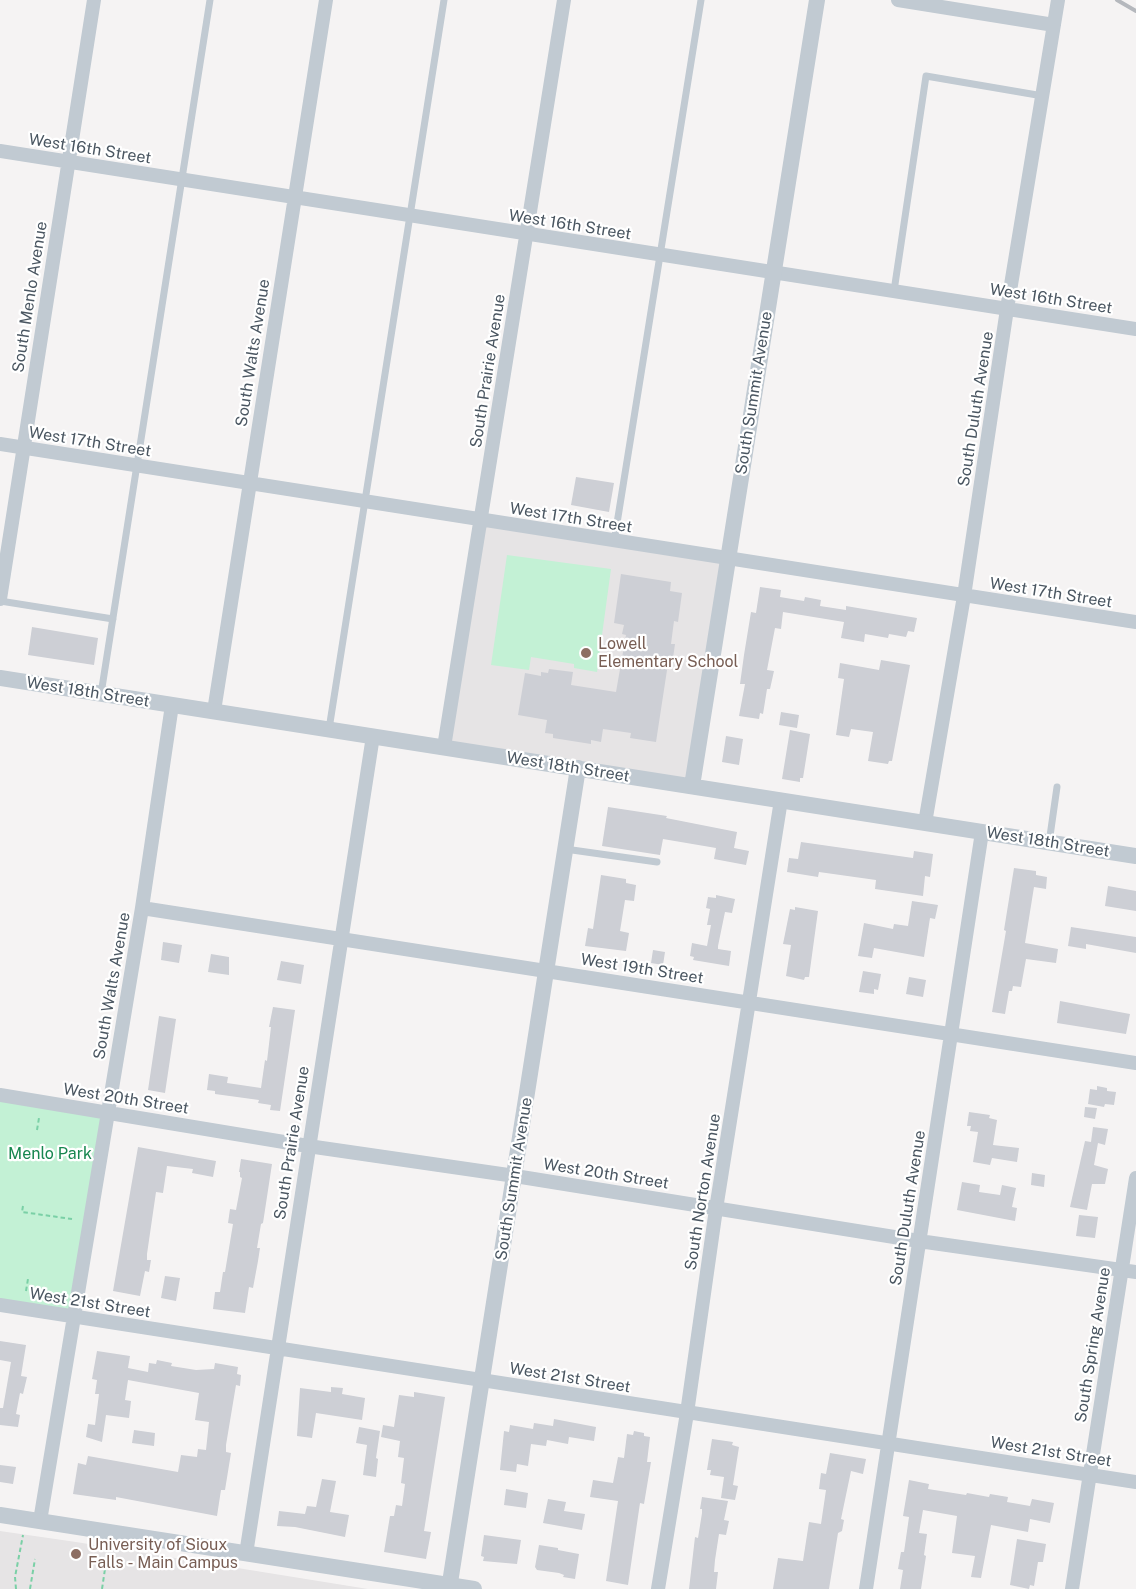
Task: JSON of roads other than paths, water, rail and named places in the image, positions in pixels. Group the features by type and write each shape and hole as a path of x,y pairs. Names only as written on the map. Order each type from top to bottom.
{"street":[{"name":"South Menlo Avenue","path":"0,600 94,0"},
{"name":"South Walts Avenue","path":"214,711 326,0"},
{"name":"South Prairie Avenue","path":"444,747 564,0"},
{"name":"South Summit Avenue","path":"692,786 817,0"},
{"path":"898,0 1054,25"},
{"name":"South Duluth Avenue","path":"925,823 964,596 1007,309 1058,0"},
{"name":"West 16th Street","path":"0,151 1136,329"},
{"name":"West 17th Street","path":"0,444 1136,622"},
{"name":"West 18th Street","path":"0,678 1136,856"},
{"name":"South Walts Avenue","path":"40,1521 142,908 172,705"},
{"name":"South Prairie Avenue","path":"246,1554 373,736"},
{"name":"South Summit Avenue","path":"450,1587 578,768"},
{"name":"South Norton Avenue","path":"658,1589 780,800"},
{"name":"South Duluth Avenue","path":"866,1589 982,832"},
{"name":"West 19th Street","path":"142,908 1136,1063"},
{"name":"West 20th Street","path":"0,1095 308,1146 515,1176 920,1241 1136,1272"},
{"name":"South Spring Avenue","path":"1072,1589 1136,1178"},
{"name":"West 21st Street","path":"0,1305 1136,1482"},
{"path":"0,1515 474,1589"}],"lane":[{"path":"101,694 210,0"},
{"path":"329,729 444,0"},
{"path":"614,542 701,0"},
{"path":"894,291 926,76 1043,96"},
{"path":"0,600 112,619"},
{"path":"1050,843 1058,787"},
{"path":"565,849 657,862"}],"railway":[{"path":"1117,0 1136,11"}],"place":[{"name":"Lowell Elementary School","path":"586,653"},
{"name":"University of Sioux Falls - Main Campus","path":"76,1554"}],"park label":[{"name":"Menlo Park","path":"50,1154"}]}
